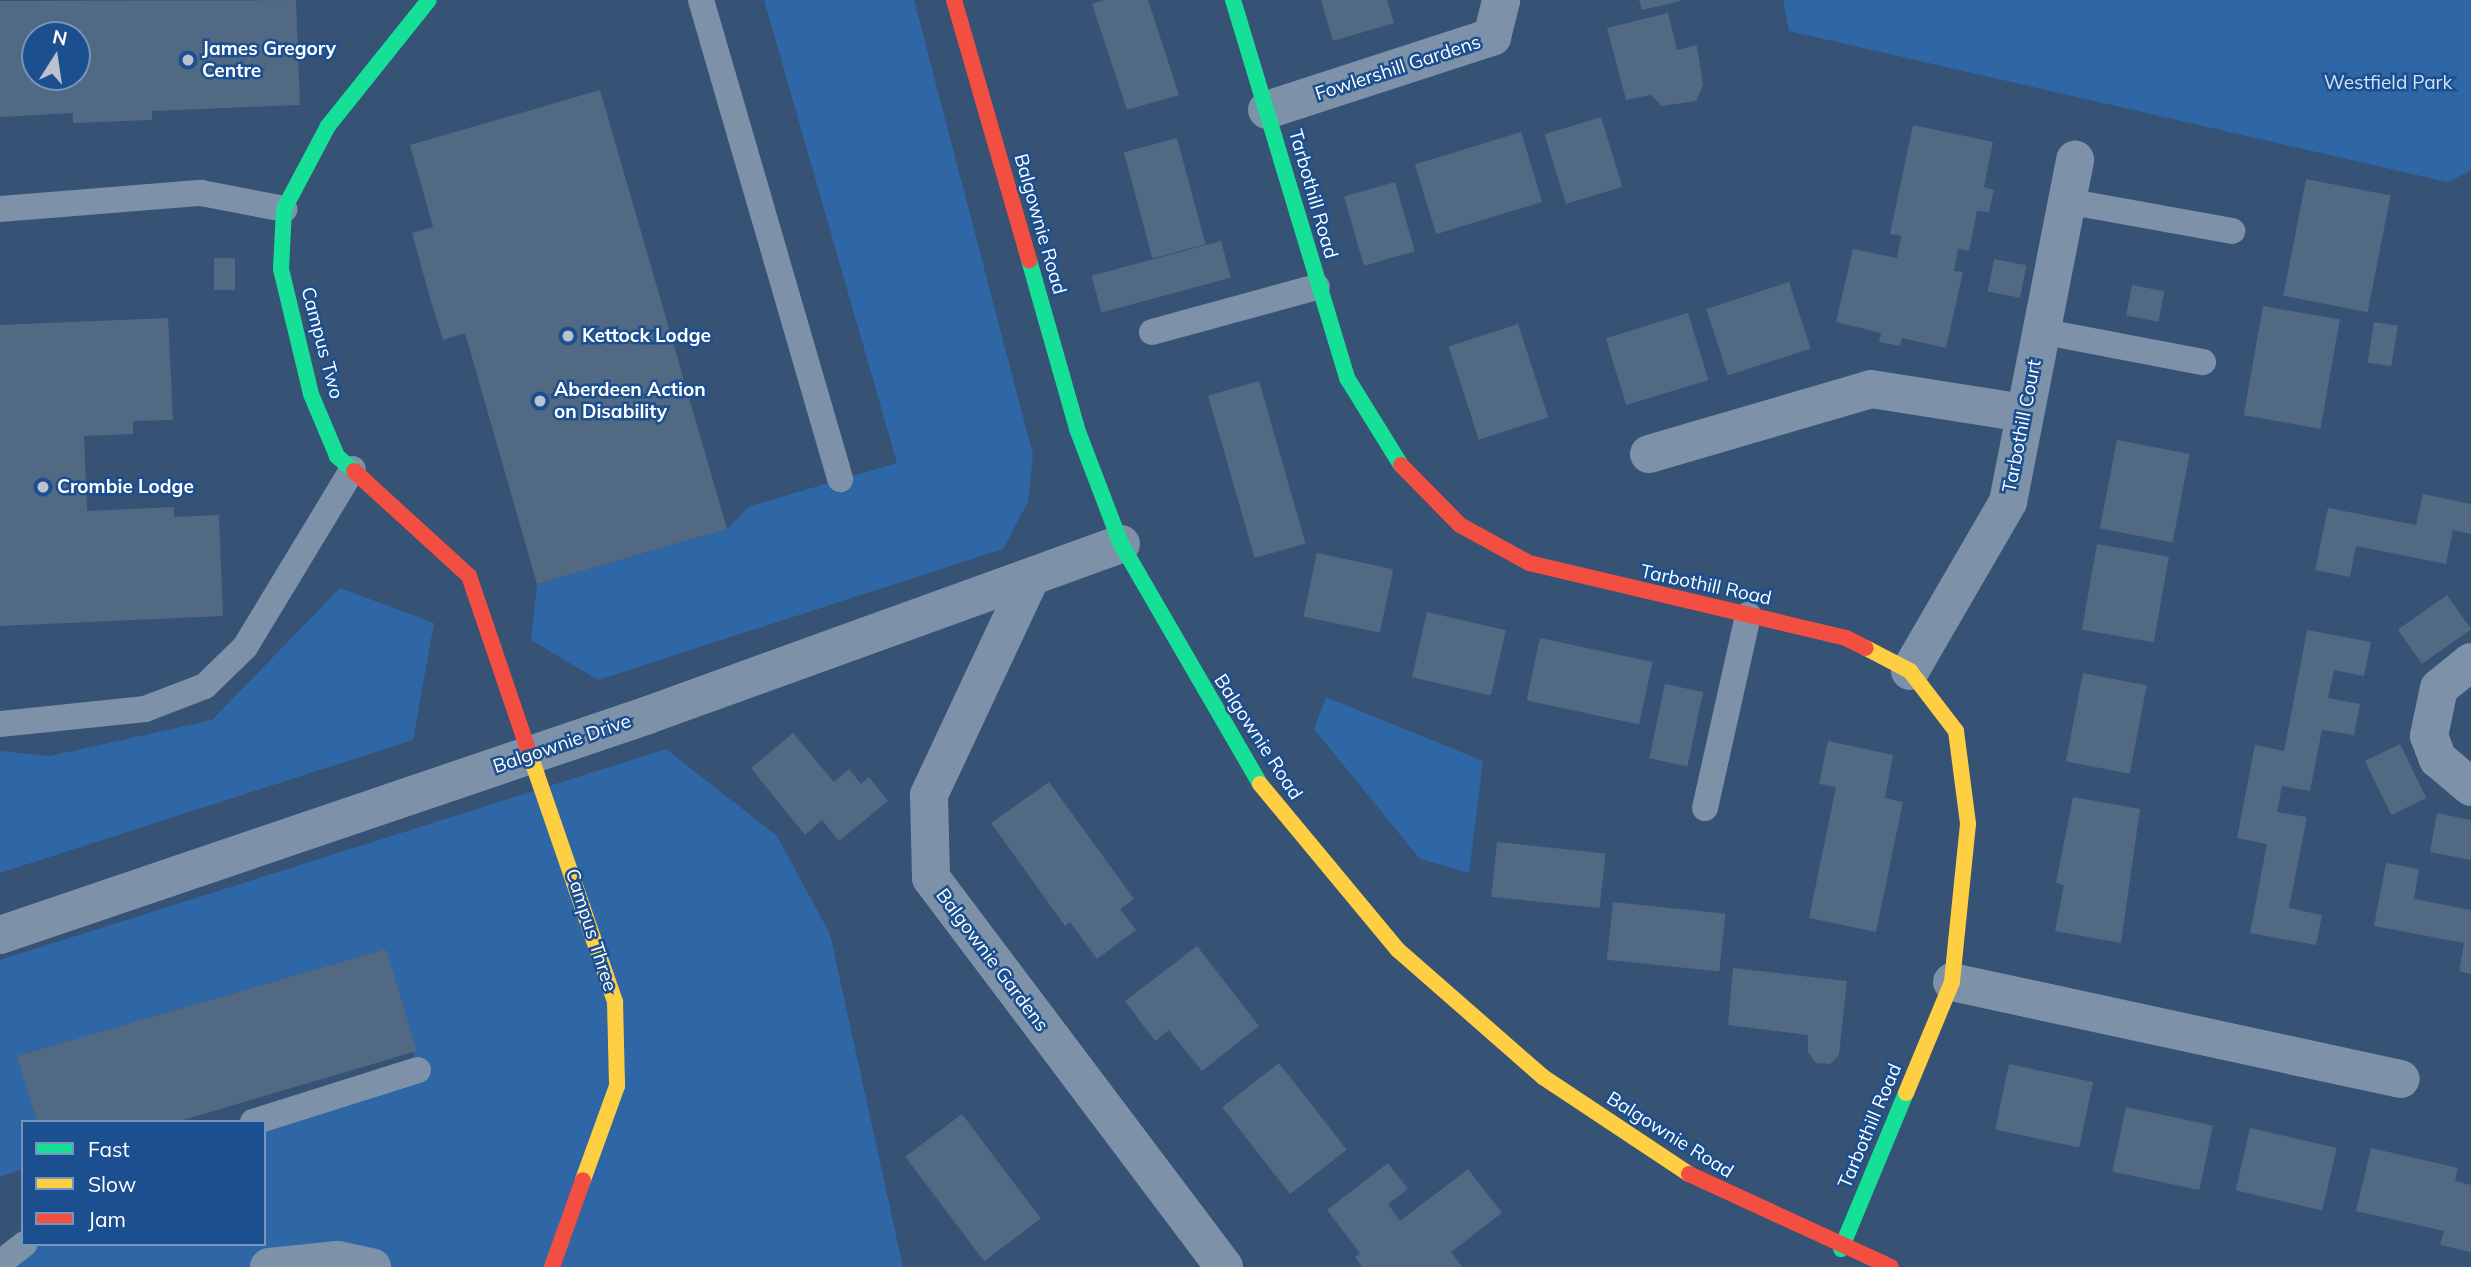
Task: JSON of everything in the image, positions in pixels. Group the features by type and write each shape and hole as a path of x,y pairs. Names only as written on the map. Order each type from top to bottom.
{"street":[{"name":"Balgownie Road","path":"954,0 1077,429 1121,544 1268,798 1398,950 1543,1077 1644,1149 1841,1249 1890,1267"},
{"name":"Tarbothill Road","path":"1233,0 1317,286 1347,377 1407,474 1460,525 1529,564 1846,638 1910,671 1956,732 1968,824 1952,982 1841,1249"},
{"name":"Fowlershill Gardens","path":"1267,110 1492,37 1501,0"},
{"name":"Campus Two","path":"422,2 328,127 284,209 281,269 293,334 332,443 353,469 469,576 532,754"},
{"name":"Tarbothill Court","path":"1910,671 2008,502 2075,159"},
{"path":"1649,454 1871,389 2024,413"},
{"name":"Balgownie Drive","path":"0,935 532,754 1121,544"},
{"name":"Balgownie Gardens","path":"1031,577 929,795 931,878 1224,1267"},
{"path":"2471,662 2439,688 2429,736 2438,759 2471,787"},
{"name":"Campus Three","path":"532,754 615,1002 617,1086 552,1267"},
{"path":"1952,982 2401,1079"},
{"path":"269,1267 338,1260 372,1267"}],"lane":[{"path":"701,0 840,479"},
{"path":"0,209 201,193 284,209"},
{"path":"2066,201 2232,231"},
{"path":"1152,332 1317,286"},
{"path":"2040,331 2203,362"},
{"path":"0,724 145,709 205,685 245,647 353,469"},
{"path":"1705,808 1748,615"},
{"path":"259,1120 418,1070"},
{"path":"0,1263 21,1246"}],"green space":[{"path":"764,0 914,0 1033,455 1028,502 1003,549 598,680 531,640 537,584 727,529 750,506 897,463"},
{"name":"Westfield Park","path":"1783,0 2471,0 2471,171 2447,182 1789,31"},
{"path":"340,588 434,623 413,740 0,873 0,751 50,756 212,720"},
{"path":"1326,697 1483,761 1469,873 1420,859 1314,729"},
{"path":"666,749 777,836 830,934 903,1267 3,1267 22,1246 266,1246 266,1121 418,1070 386,949 18,1056 36,1120 21,1120 21,1170 0,1177 0,960"}],"building":[{"name":"James Gregory Centre","path":"296,0 300,105 152,111 152,120 73,123 73,113 0,117 0,1"},
{"path":"1104,0 1148,0 1179,95 1127,110 1092,4"},
{"path":"1321,0 1387,0 1394,23 1333,41"},
{"path":"1639,0 1681,0 1681,1 1642,10"},
{"path":"1668,13 1677,50 1697,45 1703,85 1696,101 1662,106 1651,95 1626,100 1607,28"},
{"name":"Kettock Lodge","path":"600,90 727,529 537,584 465,333 443,340 430,298 412,233 433,227 410,145"},
{"path":"1601,117 1622,187 1566,204 1545,134"},
{"path":"1913,125 1993,142 1984,187 1994,190 1989,212 1977,211 1969,251 1958,249 1954,271 1963,272 1946,348 1902,338 1900,346 1879,342 1881,333 1836,322 1853,249 1897,258 1901,236 1890,234"},
{"path":"1521,132 1542,202 1436,234 1415,164"},
{"path":"1177,138 1205,244 1152,258 1124,152"},
{"path":"2306,179 2390,195 2368,312 2283,296"},
{"path":"1395,182 1415,251 1364,266 1344,197"},
{"path":"1221,241 1231,278 1101,312 1092,276"},
{"path":"214,258 235,258 235,290 214,290"},
{"path":"1994,259 2026,265 2020,298 1988,291"},
{"path":"1789,282 1811,349 1728,375 1706,309"},
{"path":"2132,285 2164,291 2158,322 2126,315"},
{"path":"2263,306 2340,320 2321,429 2244,415"},
{"path":"1688,313 1708,380 1626,405 1606,338"},
{"name":"Crombie Lodge","path":"168,318 173,420 133,421 133,434 84,436 87,511 174,507 174,517 219,515 223,616 0,626 0,325"},
{"path":"2374,322 2398,326 2391,366 2368,362"},
{"path":"1518,324 1548,417 1479,440 1449,347"},
{"path":"1259,381 1306,543 1255,558 1208,396"},
{"path":"2117,440 2190,454 2172,542 2100,528"},
{"path":"2423,494 2471,504 2471,534 2453,530 2446,564 2356,546 2350,577 2315,570 2328,508 2416,525"},
{"path":"2097,544 2169,557 2154,642 2082,630"},
{"path":"1317,553 1393,569 1380,633 1303,617"},
{"path":"2447,595 2471,629 2422,664 2398,629"},
{"path":"1427,612 1506,630 1491,696 1412,677"},
{"path":"2307,630 2371,642 2364,676 2334,670 2328,698 2360,704 2354,735 2322,730 2310,791 2282,786 2277,812 2307,817 2289,908 2322,915 2316,945 2250,933 2267,844 2237,838 2255,745 2284,751"},
{"path":"1540,638 1652,662 1639,725 1527,701"},
{"path":"2083,673 2147,685 2130,774 2066,761"},
{"path":"1665,684 1703,692 1687,766 1649,758"},
{"path":"793,733 834,782 849,769 861,784 869,777 888,801 839,841 822,820 805,835 751,768"},
{"path":"1828,741 1893,755 1885,798 1903,802 1876,932 1809,918 1836,787 1819,784"},
{"path":"2400,744 2426,798 2391,815 2365,761"},
{"path":"1049,782 1134,899 1120,909 1136,930 1097,959 1070,922 1065,926 991,823"},
{"path":"2073,797 2140,809 2121,943 2055,931 2064,885 2056,883"},
{"path":"2437,813 2471,820 2471,860 2430,852"},
{"path":"1497,842 1605,853 1600,908 1491,897"},
{"path":"2386,863 2419,869 2414,899 2471,910 2471,974 2459,971 2464,943 2374,926"},
{"path":"1613,902 1725,914 1719,971 1607,960"},
{"path":"1197,946 1259,1026 1202,1071 1169,1030 1155,1041 1125,1001"},
{"path":"386,949 417,1051 183,1120 36,1120 17,1056"},
{"path":"1733,968 1847,981 1839,1055 1830,1064 1816,1063 1808,1052 1808,1035 1728,1025"},
{"path":"1279,1063 1347,1150 1290,1194 1222,1107"},
{"path":"2009,1064 2093,1082 2079,1147 1995,1130"},
{"path":"2126,1107 2213,1126 2199,1190 2112,1172"},
{"path":"962,1114 1041,1219 984,1261 905,1157"},
{"path":"2250,1128 2337,1148 2322,1210 2236,1190"},
{"path":"2371,1148 2458,1168 2455,1181 2471,1185 2471,1252 2440,1245 2444,1231 2356,1211"},
{"path":"1388,1163 1408,1189 1388,1204 1400,1221 1468,1169 1502,1213 1451,1252 1462,1267 1362,1267 1355,1257 1360,1253 1327,1210"}],"traffic: fast":[{"path":"354,471 337,456 311,394 281,269 284,209 328,126 429,0"},
{"path":"1233,0 1347,378 1401,465"},
{"path":"1029,260 1077,429 1121,544 1260,784"},
{"path":"1841,1249 1906,1093"}],"traffic: slow":[{"path":"1866,648 1910,671 1956,731 1968,824 1952,982 1906,1093"},
{"path":"528,749 615,1002 617,1086 583,1180"},
{"path":"1260,784 1398,950 1543,1077 1689,1174"}],"traffic: jam":[{"path":"954,0 1029,260"},
{"path":"1401,465 1460,525 1529,563 1846,638 1866,648"},
{"path":"354,471 469,576 528,749"},
{"path":"1689,1174 1891,1267"},
{"path":"552,1267 583,1180"}],"place":[{"name":"James Gregory Centre","path":"188,60"},
{"name":"Kettock Lodge","path":"568,336"},
{"name":"Aberdeen Action on Disability","path":"540,401"},
{"name":"Crombie Lodge","path":"43,487"}]}
